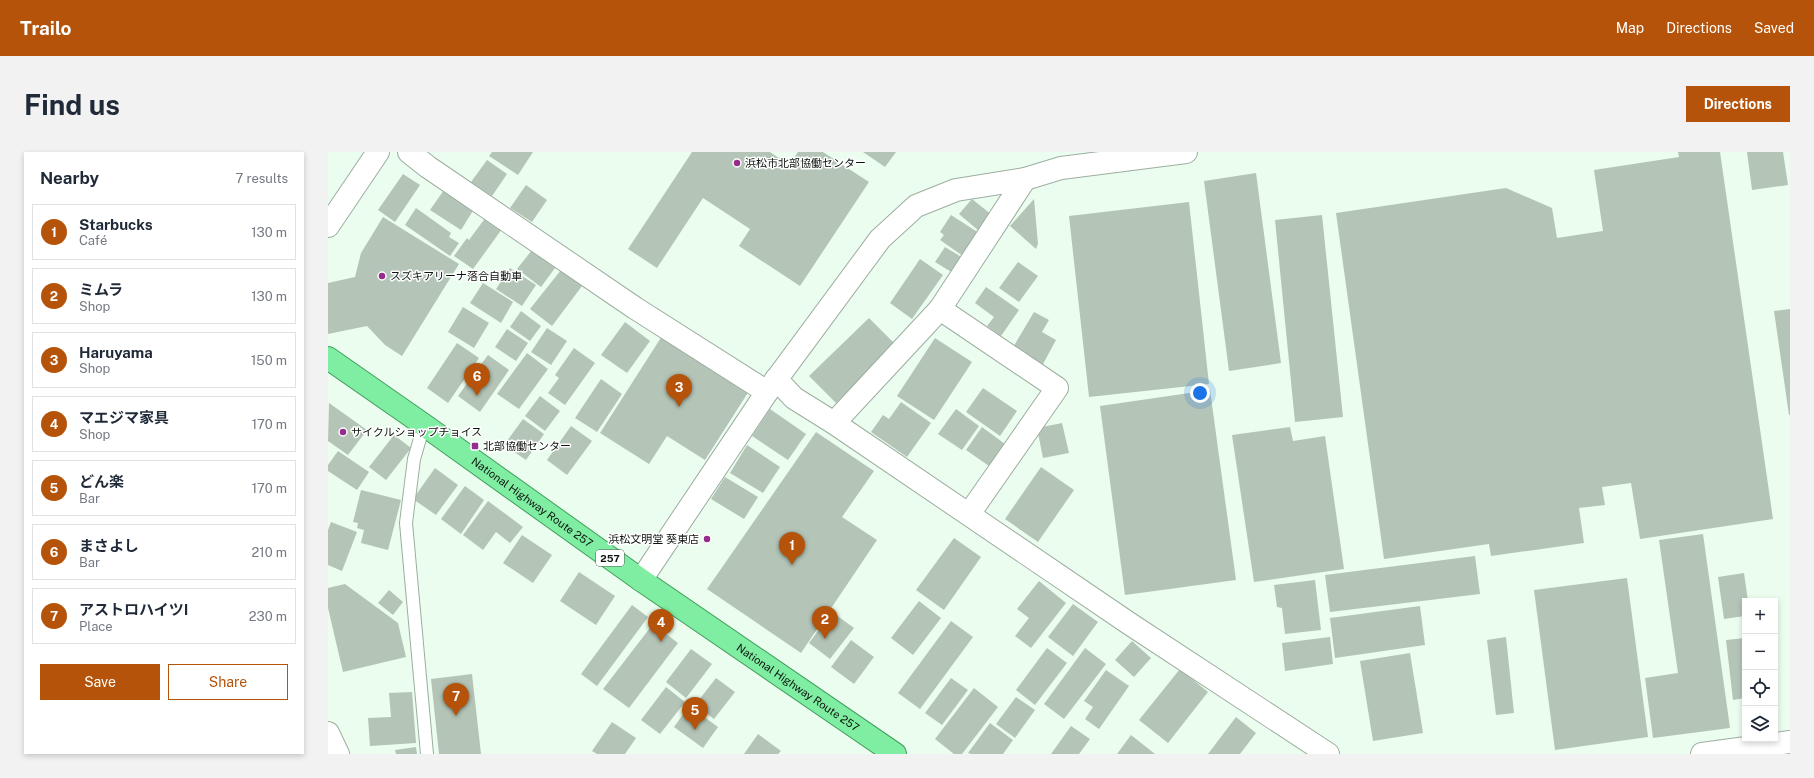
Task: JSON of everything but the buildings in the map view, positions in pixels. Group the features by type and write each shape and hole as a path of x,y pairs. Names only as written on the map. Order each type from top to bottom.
{"highway":[{"name":"National Highway Route 257","path":"328,358 424,424 641,580 895,754"}],"street":[{"path":"328,226 378,152"},
{"path":"409,152 428,167 634,308 794,398 834,423 1130,624 1328,754"},
{"path":"641,580 771,386 880,240 916,206 956,190 1025,179 1090,158 1186,152"},
{"path":"834,423 940,309 1025,179"},
{"path":"940,309 1057,388 969,514"},
{"path":"328,733 338,754"},
{"path":"1702,754 1790,742"}],"lane":[{"path":"424,424 414,459 406,523 428,754"}],"place":[{"name":"浜松市北部協働センター","path":"737,163"},
{"name":"スズキアリーナ落合自動車","path":"382,276"},
{"name":"まさよし","path":"477,396"},
{"name":"Haruyama","path":"679,407"},
{"name":"サイクルショップチョイス","path":"343,432"},
{"name":"北部協働センター","path":"475,446"},
{"name":"浜松文明堂 葵東店","path":"707,539"},
{"name":"Starbucks","path":"792,565"},
{"name":"ミムラ","path":"825,639"},
{"name":"マエジマ家具","path":"661,642"},
{"name":"アストロハイツI","path":"456,716"},
{"name":"どん楽","path":"695,730"}]}
